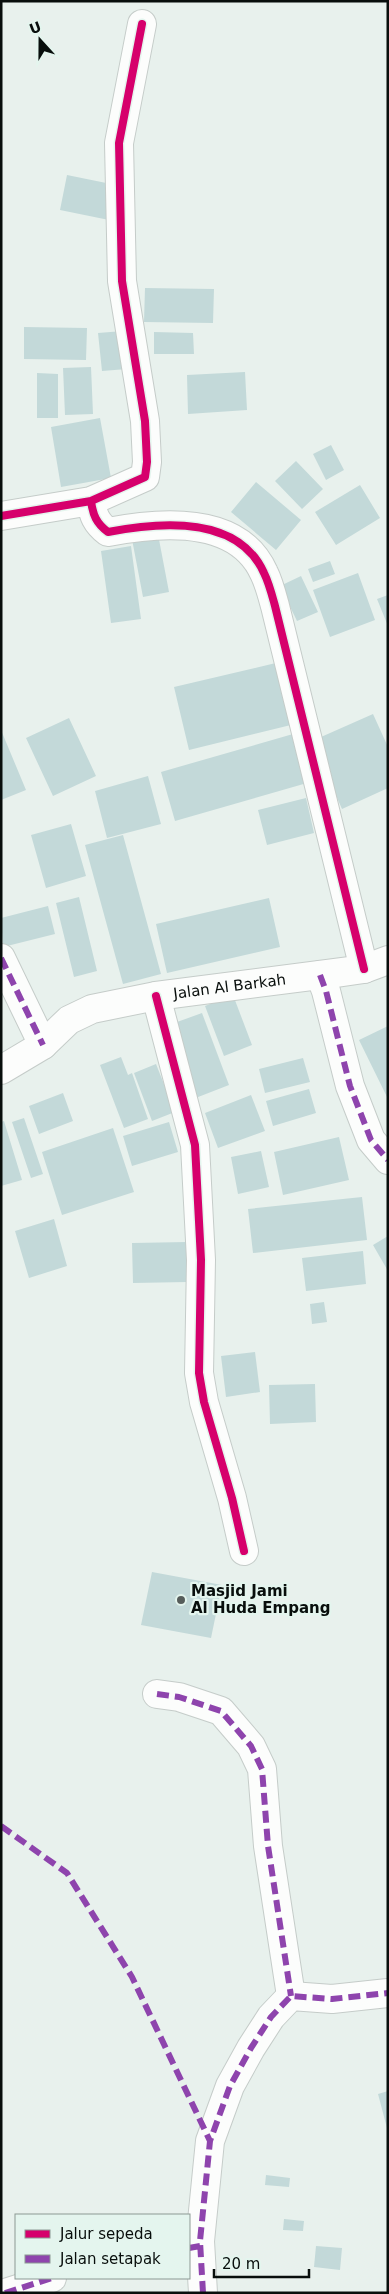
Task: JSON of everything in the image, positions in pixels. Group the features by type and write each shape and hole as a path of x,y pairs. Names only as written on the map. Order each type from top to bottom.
{"street":[{"path":"1,516 91,500 145,477 147,462 145,421 122,281 119,143 142,24"},
{"path":"91,500 93,513 98,524 108,532 154,525 196,526 221,533 246,548 264,572 275,606 301,718 376,964"},
{"path":"1,958 42,1045"},
{"name":"Jalan Al Barkah","path":"1,1070 42,1045 69,1020 92,1009 156,996 320,975 376,964"},
{"path":"320,975 326,991 350,1086 370,1140 388,1160"},
{"path":"156,996 195,1145 202,1260 199,1373 204,1402 232,1498 244,1551"},
{"path":"157,1694 222,1710 251,1746 262,1769 268,1846 291,1996"},
{"path":"291,1996 332,1999 388,1993"},
{"path":"203,2293 194,2247 210,2141 230,2086 251,2048 271,2017 291,1996"},
{"path":"4,2293 49,2279"}],"building":[{"path":"67,175 116,185 109,220 60,210"},
{"path":"145,288 214,289 213,323 144,322"},
{"path":"24,327 87,328 86,360 24,359"},
{"path":"123,331 127,369 102,371 98,333"},
{"path":"154,332 193,333 194,354 154,354"},
{"path":"91,367 93,414 65,415 63,368"},
{"path":"245,372 247,410 188,414 187,375"},
{"path":"37,373 58,374 58,418 37,418"},
{"path":"100,418 111,478 61,487 51,427"},
{"path":"331,445 344,470 326,480 313,454"},
{"path":"296,461 323,489 302,509 275,481"},
{"path":"256,482 301,520 276,550 231,512"},
{"path":"360,485 380,518 336,545 315,512"},
{"path":"157,529 169,592 143,597 131,534"},
{"path":"131,546 141,619 111,623 101,551"},
{"path":"330,561 335,574 313,582 308,569"},
{"path":"358,573 375,620 330,637 313,590"},
{"path":"301,576 318,612 297,621 280,586"},
{"path":"388,595 388,626 377,599"},
{"path":"280,662 295,724 189,750 174,687"},
{"path":"373,714 388,747 388,788 342,809 312,741"},
{"path":"69,718 96,776 53,796 26,738"},
{"path":"1,730 26,790 1,800"},
{"path":"293,734 307,783 175,821 161,772"},
{"path":"148,776 161,824 107,838 95,791"},
{"path":"306,798 314,833 267,845 258,810"},
{"path":"71,824 86,876 46,888 31,835"},
{"path":"123,835 161,974 123,984 85,845"},
{"path":"79,897 97,971 74,977 56,903"},
{"path":"269,898 280,947 167,973 156,924"},
{"path":"48,906 55,934 3,947 1,918"},
{"path":"233,995 252,1045 224,1056 205,1006"},
{"path":"202,1013 229,1085 193,1099 166,1026"},
{"path":"388,1026 388,1099 359,1040"},
{"path":"121,1057 128,1075 132,1073 148,1119 124,1128 100,1065"},
{"path":"303,1058 310,1082 265,1093 259,1069"},
{"path":"156,1064 175,1112 152,1121 134,1073"},
{"path":"309,1089 316,1113 273,1126 266,1101"},
{"path":"63,1093 73,1121 39,1134 29,1106"},
{"path":"251,1095 265,1131 218,1148 205,1113"},
{"path":"24,1118 43,1174 31,1178 12,1122"},
{"path":"4,1121 22,1180 1,1186 1,1122"},
{"path":"169,1122 178,1152 132,1166 123,1136"},
{"path":"113,1128 134,1192 62,1215 42,1152"},
{"path":"339,1137 349,1180 283,1195 274,1152"},
{"path":"261,1151 269,1187 238,1194 231,1157"},
{"path":"362,1197 367,1240 253,1253 248,1209"},
{"path":"54,1219 67,1266 29,1278 15,1231"},
{"path":"388,1236 388,1271 373,1245"},
{"path":"187,1242 187,1282 133,1283 132,1243"},
{"path":"363,1251 366,1284 306,1291 302,1258"},
{"path":"324,1302 327,1322 312,1324 310,1304"},
{"path":"255,1352 260,1392 226,1397 221,1356"},
{"path":"315,1384 316,1422 270,1424 269,1385"},
{"path":"152,1572 222,1585 211,1638 141,1625"},
{"path":"388,2091 388,2128 387,2128 378,2094"},
{"path":"266,2175 290,2178 289,2187 265,2185"},
{"path":"284,2219 304,2221 303,2231 283,2230"},
{"path":"316,2246 342,2248 340,2270 314,2267"}],"marked path":[{"path":"1,958 43,1045"},
{"path":"320,975 326,991 350,1086 371,1140 388,1160"},
{"path":"157,1694 179,1697 221,1711 251,1746 262,1769 268,1846 291,1996"},
{"path":"1,1826 67,1873 132,1977 210,2141"},
{"path":"203,2293 200,2241 210,2141 230,2086 251,2048 271,2017 291,1996 332,1999 388,1993"},
{"path":"190,2248 200,2246"},
{"path":"5,2293 49,2279"}],"cycle path":[{"path":"1,516 91,501 145,477 147,462 145,421 122,281 119,143 142,24"},
{"path":"91,501 96,518 108,532 173,525 217,532 236,541 252,554 264,573 275,606 364,969"},
{"path":"156,996 195,1145 201,1260 199,1373 204,1402 232,1498 244,1551"}],"place":[{"name":"Masjid Jami Al Huda Empang","path":"181,1600"}]}
